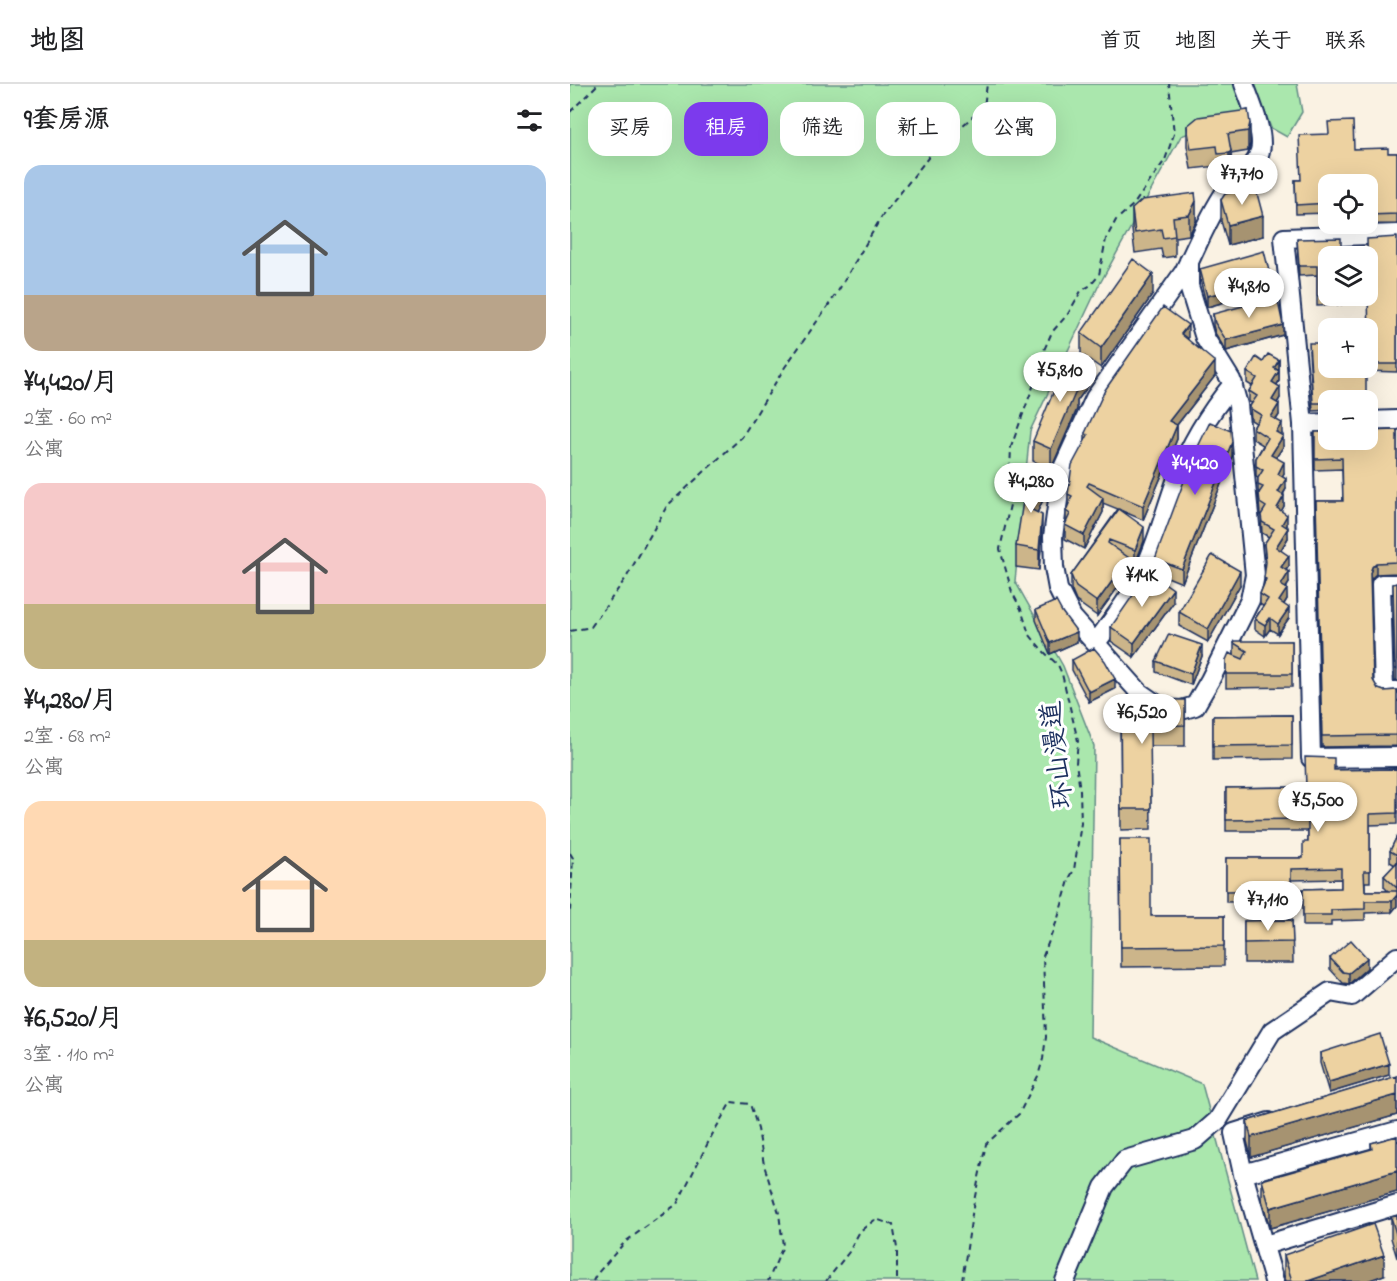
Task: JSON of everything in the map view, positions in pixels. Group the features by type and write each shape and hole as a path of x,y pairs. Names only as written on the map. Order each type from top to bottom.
{"street":[{"path":"1190,261 1189,286 1205,338 1233,384 1238,405 1255,575 1250,600 1210,680 1195,706 1181,710 1163,709 1140,693 1072,617 1058,589 1054,567 1053,537 1062,470 1095,398 1184,272 1225,192 1247,173 1260,152 1260,137 1244,84"},
{"path":"1397,234 1284,237 1303,424 1311,759 1397,757"},
{"path":"1096,643 1146,566 1164,521 1177,478 1199,431 1233,384"},
{"path":"1378,421 1397,420"},
{"path":"1303,424 1318,423"},
{"path":"1397,584 1381,584 1384,691 1397,691"},
{"path":"1065,1281 1104,1188 1125,1160 1195,1140 1218,1120 1272,1030 1330,992 1352,996 1397,957"},
{"path":"1274,1281 1243,1174 1234,1132 1288,1116"},
{"path":"1243,1174 1397,1131"},
{"path":"1265,1245 1397,1205"}],"path":[{"path":"570,112 598,84"},
{"path":"570,631 591,627 626,578 667,506 742,437 785,367 837,293 882,216 935,149 984,107 987,84"},
{"name":"环山漫道","path":"962,1281 974,1201 986,1144 1019,1114 1038,1076 1043,1059 1046,1037 1043,956 1074,870 1082,809 1076,763 1078,741 1062,674 1058,665 1029,634 1002,560 1001,543 1012,496 1011,447 1052,332 1068,314 1081,291 1091,285 1099,274 1106,239 1116,220 1134,204 1165,160 1174,134 1169,84"},
{"path":"570,853 573,858 570,912"},
{"path":"593,1281 625,1242 677,1204 706,1145 731,1102 750,1104 758,1129 764,1165 779,1213 783,1246 768,1281"},
{"path":"825,1281 849,1252 860,1231 876,1219 893,1225 897,1248 897,1281"}],"green space":[{"path":"570,84 1236,84 1243,113 1181,136 1098,287 1030,431 1015,581 1063,666 1094,746 1090,1037 1202,1084 1255,1281 570,1281"},
{"path":"1254,84 1297,84 1302,112 1287,137 1271,128"}],"building":[{"path":"1248,110 1250,123 1248,131 1228,134 1231,151 1229,153 1218,154 1217,146 1191,149 1187,126 1198,117"},
{"path":"1353,121 1354,149 1388,148 1388,153 1397,153 1397,214 1378,215 1378,174 1318,174 1318,204 1296,205 1295,180 1301,180 1299,135 1329,134 1328,122"},
{"path":"1255,186 1263,216 1228,225 1221,200 1225,194"},
{"path":"1195,193 1196,201 1189,215 1173,217 1175,236 1163,238 1161,229 1135,233 1132,209 1142,200"},
{"path":"1397,237 1397,364 1378,364 1378,318 1369,318 1368,306 1378,306 1378,246 1367,246 1367,239"},
{"path":"1341,238 1341,246 1318,246 1317,296 1317,266 1299,266 1297,239"},
{"path":"1264,251 1271,279 1207,296 1200,269"},
{"path":"1133,259 1153,274 1101,348 1081,333"},
{"path":"1277,297 1283,325 1226,340 1215,323 1213,314"},
{"path":"1163,307 1188,325 1181,334 1215,362 1169,421 1177,425 1143,506 1089,483 1087,486 1103,498 1084,535 1065,525 1070,514 1066,511 1072,496 1068,494 1072,465 1088,435 1085,433 1105,390"},
{"path":"1309,343 1318,343 1318,378 1366,378 1366,390 1318,390 1318,403 1313,403"},
{"path":"1268,354 1279,360 1274,368 1279,371 1272,382 1280,387 1272,400 1279,404 1271,417 1282,423 1276,432 1283,436 1271,455 1284,462 1278,474 1286,479 1278,492 1284,496 1277,508 1287,515 1282,524 1288,528 1276,547 1289,556 1281,567 1289,572 1281,585 1287,589 1279,601 1289,608 1278,624 1270,618 1265,625 1255,619 1268,599 1260,594 1266,579 1264,578 1266,562 1264,544 1274,529 1262,522 1261,515 1266,507 1260,503 1259,493 1263,487 1258,485 1258,478 1263,470 1256,466 1256,458 1268,438 1253,428 1261,415 1250,406 1257,396 1249,391 1257,378 1247,372 1256,357 1263,362"},
{"path":"1068,357 1088,366 1074,386 1077,389 1051,449 1033,441"},
{"path":"1210,422 1231,431 1232,442 1182,569 1155,559 1193,457"},
{"path":"1397,430 1397,562 1376,563 1370,573 1373,680 1378,689 1397,690 1397,735 1322,736 1316,501 1343,501 1342,458 1315,459 1315,432 1318,432 1318,450 1378,450 1378,431"},
{"path":"1028,470 1046,473 1030,509 1042,515 1039,550 1016,546"},
{"path":"1119,509 1144,527 1135,550 1109,540 1108,543 1129,558 1097,602 1076,587 1071,575"},
{"path":"1212,555 1240,571 1208,629 1179,612"},
{"path":"1149,572 1173,589 1134,643 1111,627"},
{"path":"1397,583 1397,669 1395,669 1393,584"},
{"path":"1056,601 1077,632 1050,643 1036,610"},
{"path":"1169,634 1202,645 1191,674 1156,661"},
{"path":"1235,641 1292,641 1292,674 1226,674 1226,660 1229,653 1243,659 1247,651 1234,643"},
{"path":"1094,648 1105,661 1115,679 1089,692 1072,660"},
{"path":"1120,699 1185,700 1185,725 1150,726 1151,809 1121,809"},
{"path":"1292,715 1292,745 1213,746 1213,716"},
{"path":"1305,757 1334,758 1334,770 1397,769 1397,813 1370,814 1370,871 1364,871 1365,891 1397,891 1392,901 1365,901 1365,909 1331,910 1331,915 1303,915 1303,889 1341,888 1341,868 1291,869 1291,890 1226,891 1226,858 1303,858 1303,842 1308,842 1308,819 1226,820 1226,788 1306,787"},
{"path":"1397,836 1397,855 1390,851"},
{"path":"1120,839 1151,839 1151,916 1224,916 1224,946 1121,947"},
{"path":"1397,862 1397,888 1384,876"},
{"path":"1292,920 1293,942 1244,943 1244,921"},
{"path":"1351,940 1367,958 1349,973 1343,972 1330,958"},
{"path":"1380,1034 1389,1064 1329,1082 1320,1053"},
{"path":"1397,1076 1397,1095 1251,1137 1247,1121"},
{"path":"1397,1136 1397,1171 1270,1208 1262,1180 1372,1149 1371,1143"},
{"path":"1397,1216 1397,1237 1391,1217"},
{"path":"1373,1224 1384,1255 1308,1281 1292,1281 1284,1255"}]}
